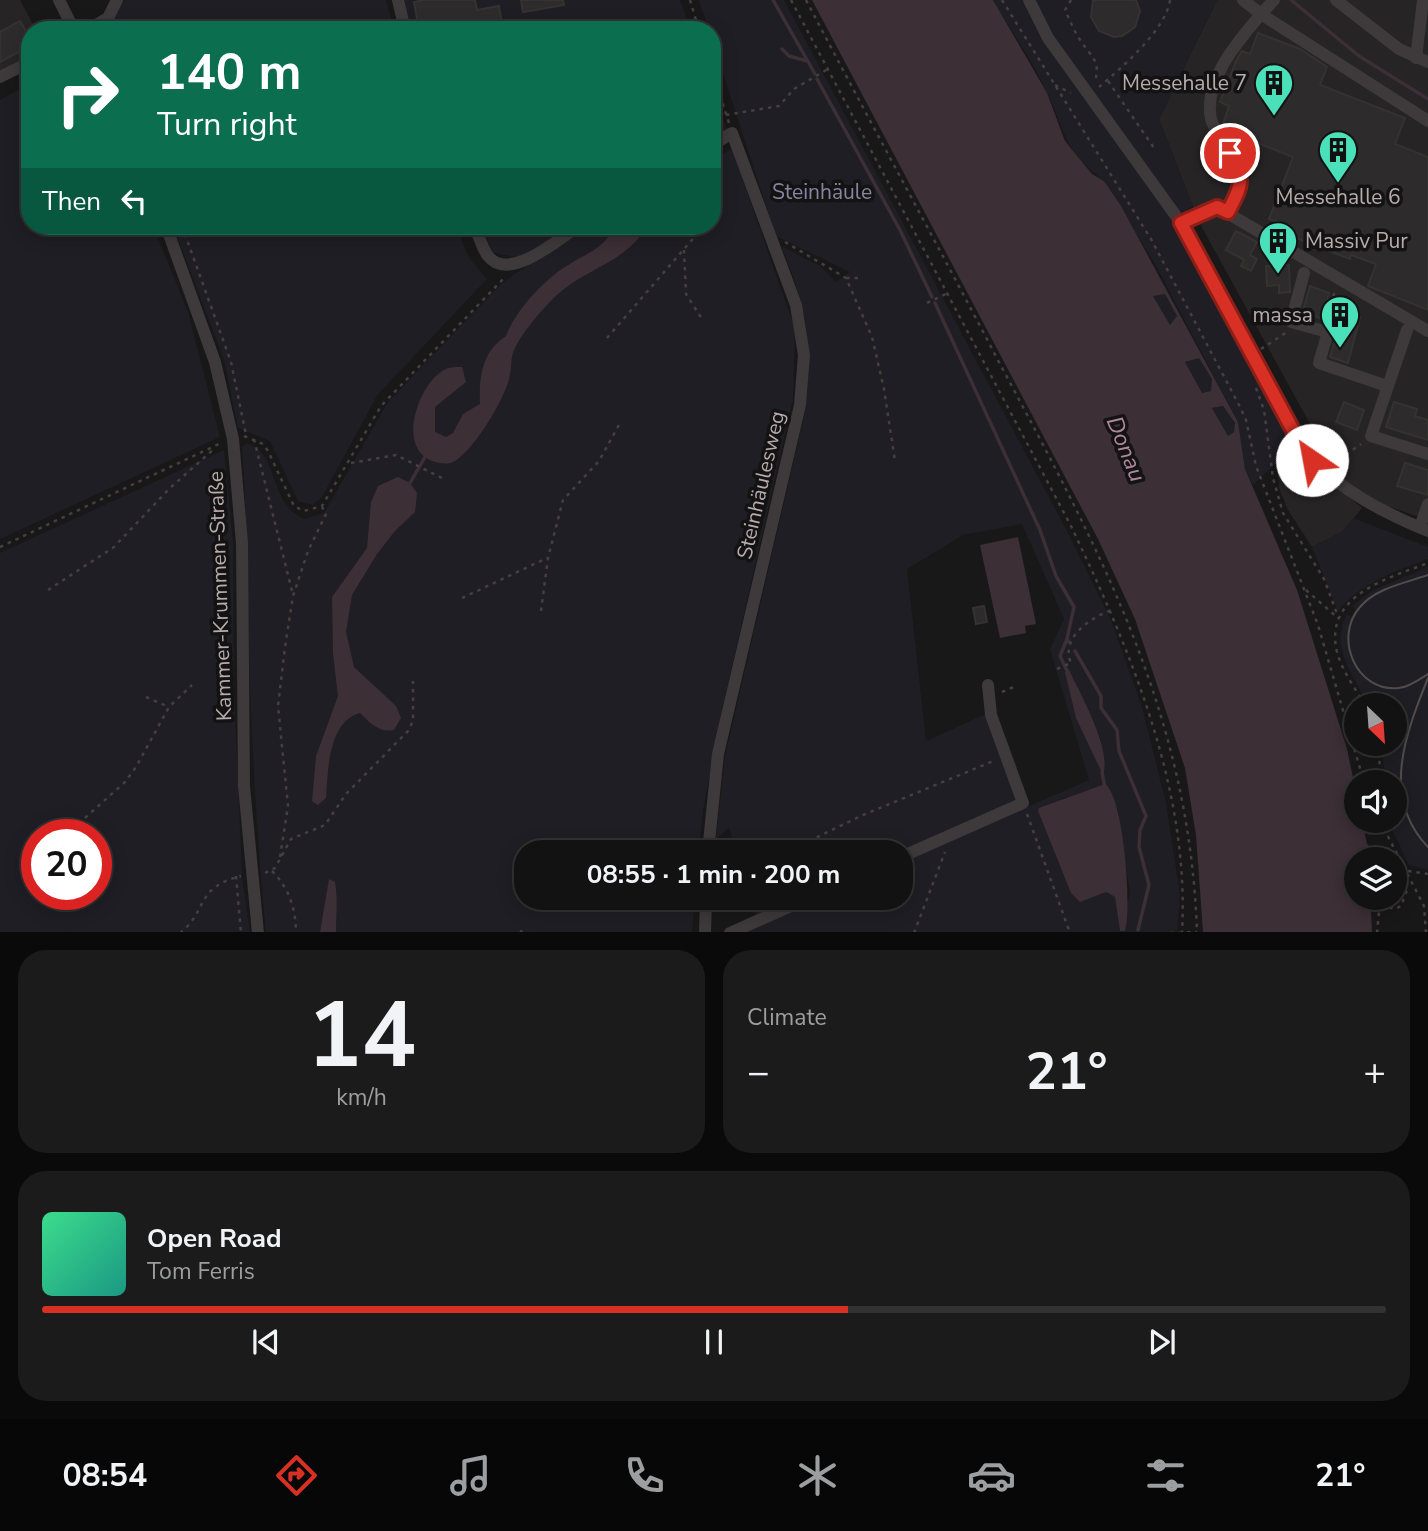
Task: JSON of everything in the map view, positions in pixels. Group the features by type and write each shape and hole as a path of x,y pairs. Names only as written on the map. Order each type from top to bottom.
{"street":[{"path":"59,0 70,21"},
{"path":"103,21 108,18 117,0"},
{"path":"398,0 403,21"},
{"path":"1243,0 1261,15 1428,121"},
{"path":"1228,212 1242,185 1240,170 1212,121 1210,97 1233,46 1274,0"},
{"path":"1336,0 1360,21 1422,60"},
{"path":"1422,60 1423,0"},
{"path":"1025,5 1084,95 1181,223 1312,460 1341,485 1387,514 1424,529 1428,504"},
{"path":"0,77 21,66"},
{"path":"721,140 732,133"},
{"name":"Steinhäulesweg","path":"709,840 718,754 800,405 804,355 801,327 771,233 732,133"},
{"path":"1181,223 1217,207 1428,331"},
{"name":"Kammer-Krummen-Straße","path":"169,235 215,362 233,439 242,543 244,786 258,932"},
{"path":"478,235 488,257 500,265 514,267 565,235"},
{"path":"1304,273 1291,322 1324,331 1327,335 1319,363 1387,386"},
{"path":"1407,330 1371,436 1428,454"},
{"path":"913,852 1023,803 991,715 988,692"},
{"path":"705,932 706,910"},
{"path":"732,932 782,910"}],"path":[{"path":"690,0 696,21"},
{"path":"790,0 1071,526 1111,610 1149,714 1174,808 1184,896 1182,932 1197,932 1197,878 1182,789 1156,697 1125,611 1045,444 806,0"},
{"path":"1002,0 1151,239 1246,420 1256,466 1318,625 1360,770"},
{"path":"1071,0 1065,10 1099,69 1084,95"},
{"path":"1154,148 1107,80 1148,40 1169,10 1170,0"},
{"path":"1011,16 1025,5"},
{"path":"822,30 826,28"},
{"path":"726,115 779,106 794,89 828,69"},
{"path":"1055,85 1084,95"},
{"path":"1070,85 1084,95"},
{"path":"721,99 732,133"},
{"path":"771,233 846,278 859,278"},
{"path":"185,235 231,362 246,435 268,451 286,495 294,506 304,511 322,506 350,463 381,406 514,267"},
{"path":"607,338 696,235"},
{"path":"684,250 686,294 702,319"},
{"path":"846,278 872,337 884,389 895,461"},
{"path":"1324,331 1337,285"},
{"path":"928,303 948,293"},
{"path":"1252,353 1286,334 1291,322"},
{"path":"1253,377 1264,410 1273,478 1283,513 1324,579 1339,620 1337,651 1359,693"},
{"path":"541,611 548,558 563,500 599,461 620,423"},
{"path":"1312,460 1348,453 1371,436"},
{"path":"254,439 293,596"},
{"path":"0,547 217,445 151,507 114,547 48,590"},
{"path":"350,463 383,456 403,459 442,478"},
{"path":"279,861 288,806 278,706 293,596 308,551 326,514 322,506"},
{"path":"1086,527 1091,525"},
{"path":"462,598 548,558"},
{"path":"1339,620 1357,594 1375,583 1428,563"},
{"path":"1297,590 1304,588"},
{"path":"1304,588 1339,620"},
{"path":"1125,611 1130,608"},
{"path":"1057,669 1071,663 1068,656 1072,641 1084,624 1111,610"},
{"path":"296,932 296,913 284,882 270,871 279,861 290,839 325,825 346,794 408,731 413,721 413,681"},
{"path":"84,819 125,782 169,707 192,685"},
{"path":"988,692 1016,686"},
{"path":"1156,697 1161,695"},
{"path":"146,697 169,707"},
{"path":"811,840 863,815 1005,756"},
{"path":"1182,789 1187,788"},
{"path":"1023,803 1070,932"},
{"path":"1387,833 1424,906 1426,932"},
{"path":"914,932 950,835"},
{"path":"1408,871 1428,874"},
{"path":"1377,932 1378,912 1385,906 1395,909 1402,906 1407,890 1408,871"},
{"path":"181,932 192,921 211,888 236,876 241,932"},
{"path":"521,932 525,926"}],"shaded area":[{"path":"0,0 20,0 31,21 21,21 21,60 0,71"},
{"path":"1217,0 1428,0 1428,520 1373,501 1338,475 1199,222 1159,119"},
{"path":"1305,460 1362,508 1342,532 1312,547 1288,510 1279,488 1277,463"}],"green space":[{"path":"125,0 386,0 392,21 108,21"},
{"path":"402,0 680,0 688,21 408,21"},
{"name":"Steinhäule","path":"699,0 784,0 1066,529 1111,620 1142,707 1166,803 1180,895 1177,932 743,932 794,910 913,910 913,857 1089,780 1050,649 1064,619 1022,524 963,535 907,569 926,741 986,714 1017,802 913,848 913,840 733,840 729,828 716,839 725,756 806,408 806,325 797,289 781,246 820,266 836,282 850,272 776,236 721,68 721,21 706,21","holes":["1069,671 1094,722 1103,749 1102,775","1067,797 1118,808 1130,894 1120,931 1115,897 1106,892 1071,893 1038,811"]},
{"path":"993,0 1217,0 1159,119 1193,206 1174,218 1304,458 1277,462 1253,485 1245,469 1238,422 1156,266 1104,181 1073,151 1035,69"},
{"path":"21,88 21,235 157,235 188,312 220,437 0,539 0,100"},
{"path":"721,114 727,130 721,134"},
{"path":"732,149 795,329 793,399 723,706 703,810 700,840 514,840 514,910 694,910 692,932 266,932 253,748 242,447 247,443 258,449 270,468 284,502 292,511 304,519 324,513 388,402 502,283 577,235 721,235 721,154"},
{"path":"176,235 460,235 469,258 487,279 378,394 322,497 313,505 298,501 270,441 238,428 224,360"},
{"path":"485,235 558,235 521,258 493,253"},
{"path":"1165,294 1177,316 1170,325 1153,296"},
{"path":"1199,357 1212,379 1211,391 1202,393 1185,362"},
{"path":"1223,406 1235,424 1234,432 1228,436 1212,408"},
{"path":"224,450 233,542 234,689 242,876 250,932 0,932 0,553"},
{"path":"1353,518 1428,547 1428,559 1368,585 1338,611 1312,547 1342,532"},
{"path":"1428,567 1428,870 1409,865 1407,847 1400,847 1394,833 1407,833 1407,770 1384,770 1383,756 1407,756 1407,693 1361,693 1342,650 1340,638 1347,614 1353,617 1357,611 1352,606 1373,590"},
{"path":"755,910 773,910 757,917"}],"water":[{"name":"Donau","path":"812,0 993,0 1047,93 1065,141 1092,174 1104,181 1121,206 1238,422 1245,469 1297,590 1344,739 1344,756 1348,756 1351,770 1344,770 1344,833 1365,833 1370,847 1344,847 1344,910 1372,910 1372,932 1203,932 1196,835 1185,768 1135,619 1098,539","holes":["1165,294 1177,316 1170,325 1153,296","1199,358 1212,379 1211,391 1202,393 1185,362","1223,406 1235,423 1234,432 1228,436 1212,408"]},
{"path":"610,235 640,235 618,256 569,285 535,319 513,351 506,388 487,425 461,456 453,462 440,463 421,453 415,442 413,429 415,414 420,399 436,376 448,368 462,367 466,382 435,407 435,432 446,437 453,433 463,414 480,404 481,375 487,357 506,336 516,316 532,296 551,277"},
{"path":"398,477 410,483 417,493 415,512 377,554 352,595 346,632 354,667 396,706 401,718 394,730 389,731 379,729 360,713 341,726 332,749 326,798 318,805 312,801 316,756 338,696 333,653 332,597 367,548 371,502 378,486"},
{"path":"1018,537 1036,624 1025,626 1026,633 1000,638 980,545"},
{"path":"1069,670 1099,737 1105,764 1103,775 1076,718 1065,672"},
{"path":"1105,784 1112,793 1122,830 1128,900 1125,931 1120,931 1115,897 1106,892 1080,902 1071,893 1038,811 1039,808"},
{"path":"329,879 335,882 336,889 336,932 320,932"}],"building":[{"path":"475,0 477,10 499,6 502,21 417,21 414,2"},
{"path":"521,0 563,0 564,5 523,12"},
{"path":"1093,0 1136,0 1140,11 1135,27 1122,36 1114,37 1099,31 1091,17"},
{"path":"21,23 21,51 0,62 0,32"},
{"path":"1258,33 1300,49 1327,67 1320,85 1405,118 1395,144 1428,157 1428,310 1368,286 1376,264 1351,255 1350,259 1278,231 1281,223 1269,219 1293,157 1227,131 1223,124 1229,106 1220,102 1236,61 1242,51 1250,54"},
{"path":"1236,231 1257,242 1250,255 1257,259 1251,271 1241,266 1244,260 1226,250"},
{"name":"Massiv Pur","path":"1289,265 1290,292 1279,293 1279,285 1267,286 1266,266"},
{"path":"1310,286 1329,293 1327,299 1354,308 1352,314 1360,317 1348,363 1330,357 1336,337 1334,327 1328,321 1311,315 1313,310 1304,307"},
{"path":"1344,402 1364,410 1357,430 1336,422"},
{"path":"1394,402 1417,409 1415,416 1428,420 1428,440 1386,427"},
{"path":"1405,463 1428,470 1428,495 1397,486"},
{"path":"984,606 987,622 976,624 973,608"}],"waterway":[{"path":"773,0 815,74"},
{"path":"1291,0 1359,56 1428,99"},
{"path":"782,49 789,56 807,61"},
{"path":"817,79 900,230 932,297"},
{"path":"935,303 1040,530 1056,576 1074,607 1067,639 1069,642"},
{"path":"410,483 425,457"},
{"path":"1067,639 1060,656 1069,675"},
{"path":"1075,651 1101,696 1101,708 1117,730 1119,751 1146,816 1140,830 1139,847 1149,885 1138,930"},
{"path":"1102,772 1105,788"}],"tram line":[{"path":"1428,575 1391,587 1367,600 1352,619 1349,633 1353,661 1371,682 1384,687 1399,688 1428,674"},
{"path":"1428,678 1406,742 1401,786 1413,828 1428,847"}],"place":[{"name":"Messehalle 7","path":"1274,117"},
{"name":"Messehalle 6","path":"1338,184"},
{"name":"Massiv Pur","path":"1278,275"},
{"name":"massa","path":"1340,349"}],"route":[{"path":"1230,153 1240,170 1242,185 1228,212 1217,207 1181,223 1301,445 1312,460"}]}
